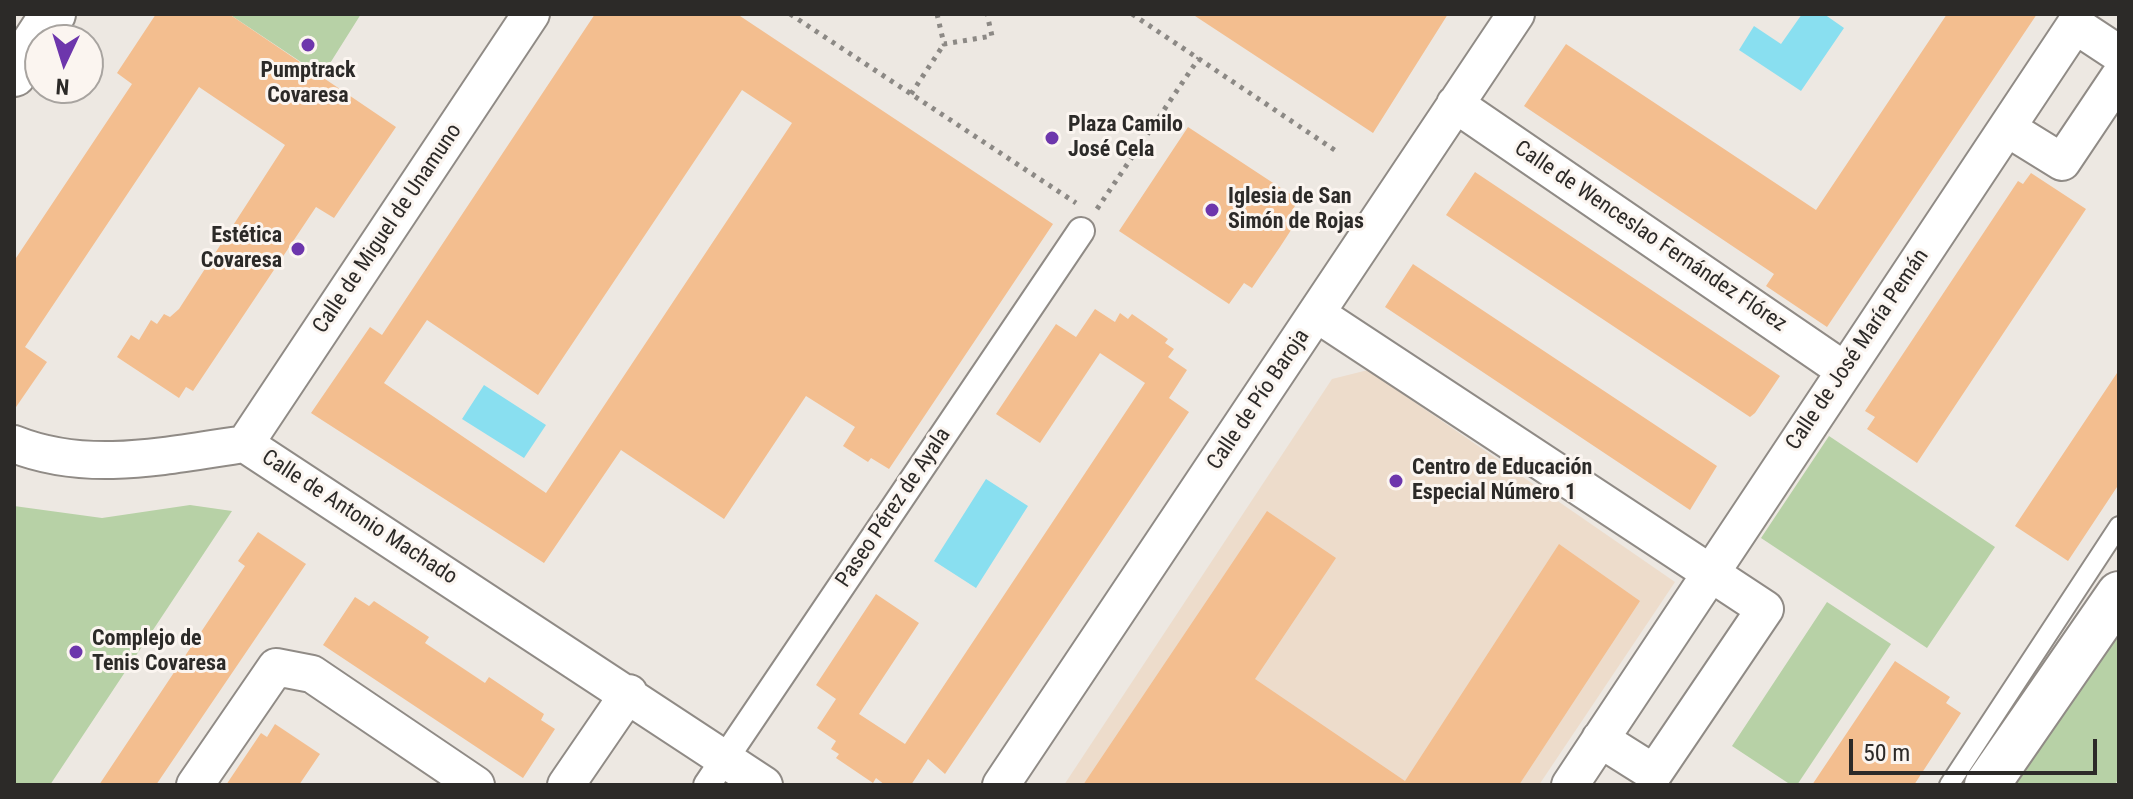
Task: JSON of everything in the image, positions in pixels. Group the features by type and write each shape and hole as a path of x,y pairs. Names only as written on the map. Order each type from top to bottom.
{"street":[{"path":"14,74 53,14"},
{"name":"Calle de Miguel de Unamuno","path":"245,444 531,14"},
{"name":"Calle de Pío Baroja","path":"1001,785 1516,14"},
{"name":"Calle de José María Pemán","path":"1570,785 2075,25 2119,54"},
{"path":"2007,128 2062,162 2119,77"},
{"name":"Calle de Wenceslao Fernández Flórez","path":"1455,104 1844,370"},
{"name":"Paseo Pérez de Ayala","path":"715,772 1085,218"},
{"path":"1317,314 1765,609 1654,773 1600,739"},
{"name":"Calle de Antonio Machado","path":"14,444 46,457 120,462 245,444 629,693 715,772 764,785"},
{"path":"1987,785 2119,594"},
{"path":"195,785 276,667 312,674 476,785"},
{"path":"566,785 629,693"}],"lane":[{"path":"1949,785 2119,526"}],"path":[{"path":"790,14 911,94 1085,218 1199,58"},
{"path":"799,20 804,14"},
{"path":"911,94 944,44 937,14"},
{"path":"944,44 992,36 987,14"},
{"path":"1132,14 1339,153"}],"shaded area":[{"name":"Centro de Educación Especial Número 1","path":"1368,370 1675,582 1539,785 1064,785 1332,379"}],"green space":[{"name":"Pumptrack Covaresa","path":"229,14 361,14 322,76"},
{"path":"1829,436 1995,547 1927,648 1761,538"},
{"name":"Complejo de Tenis Covaresa","path":"190,505 232,511 50,785 14,785 14,506 102,518"},
{"path":"1827,602 1891,644 1797,785 1791,785 1732,746"},
{"path":"2119,629 2119,777 2115,785 2013,785"}],"water":[{"path":"1802,14 1824,14 1844,28 1801,91 1739,50 1754,26 1781,44"},
{"path":"484,385 546,425 524,458 462,419"},
{"path":"986,479 1028,506 976,588 934,561"}],"building":[{"path":"156,14 229,14 396,127 334,218 316,207 193,391 186,387 179,398 117,357 131,335 139,340 151,320 157,324 164,314 170,317 179,309 285,145 199,87 25,347 47,362 14,410 14,261 132,84 117,73"},
{"path":"595,14 737,14 1053,224 889,469 871,458 868,462 843,446 855,427 806,396 724,519 621,450 544,563 311,413 370,327 382,335","holes":["742,90 792,123 546,493 384,383 427,320 538,395"]},
{"path":"1192,14 1448,14 1373,133"},
{"path":"1947,14 2037,14 1827,327 1766,286 1774,274 1524,106 1566,44 1816,210"},
{"name":"Iglesia de San Simón de Rojas","path":"1188,127 1299,200 1285,221 1293,227 1280,247 1252,288 1244,283 1229,304 1119,231"},
{"path":"1475,172 1780,376 1755,413 1750,417 1446,215"},
{"path":"2031,173 2086,209 1917,463 1867,429 1875,417 1865,411 2018,181 2023,184"},
{"path":"1413,264 1717,466 1690,510 1385,307"},
{"path":"1095,309 1115,322 1120,313 1128,319 1132,314 1168,339 1165,343 1174,349 1168,357 1187,370 1169,398 1189,412 945,774 928,759 911,785 885,785 876,778 873,783 836,758 839,754 831,749 836,741 817,728 836,699 816,685 876,594 919,623 859,714 905,744 1145,383 1100,353 1040,443 996,414 1056,324 1076,337"},
{"path":"2119,370 2119,484 2068,561 2015,526"},
{"path":"1267,511 1336,558 1255,679 1405,781 1559,544 1640,601 1519,785 1083,785"},
{"path":"258,532 306,564 156,785 99,785 245,566 238,561"},
{"path":"355,597 369,606 374,601 429,637 425,643 485,683 489,677 544,714 541,720 555,729 523,778 323,645"},
{"path":"1895,661 1950,697 1946,703 1961,713 1914,785 1812,785"},
{"path":"275,724 320,754 299,785 226,785 261,733 267,737"}],"place":[{"name":"Pumptrack Covaresa","path":"308,45"},
{"name":"Plaza Camilo José Cela","path":"1052,138"},
{"name":"Iglesia de San Simón de Rojas","path":"1212,210"},
{"name":"Estética Covaresa","path":"298,249"},
{"name":"Centro de Educación Especial Número 1","path":"1396,481"},
{"name":"Complejo de Tenis Covaresa","path":"76,652"}]}
